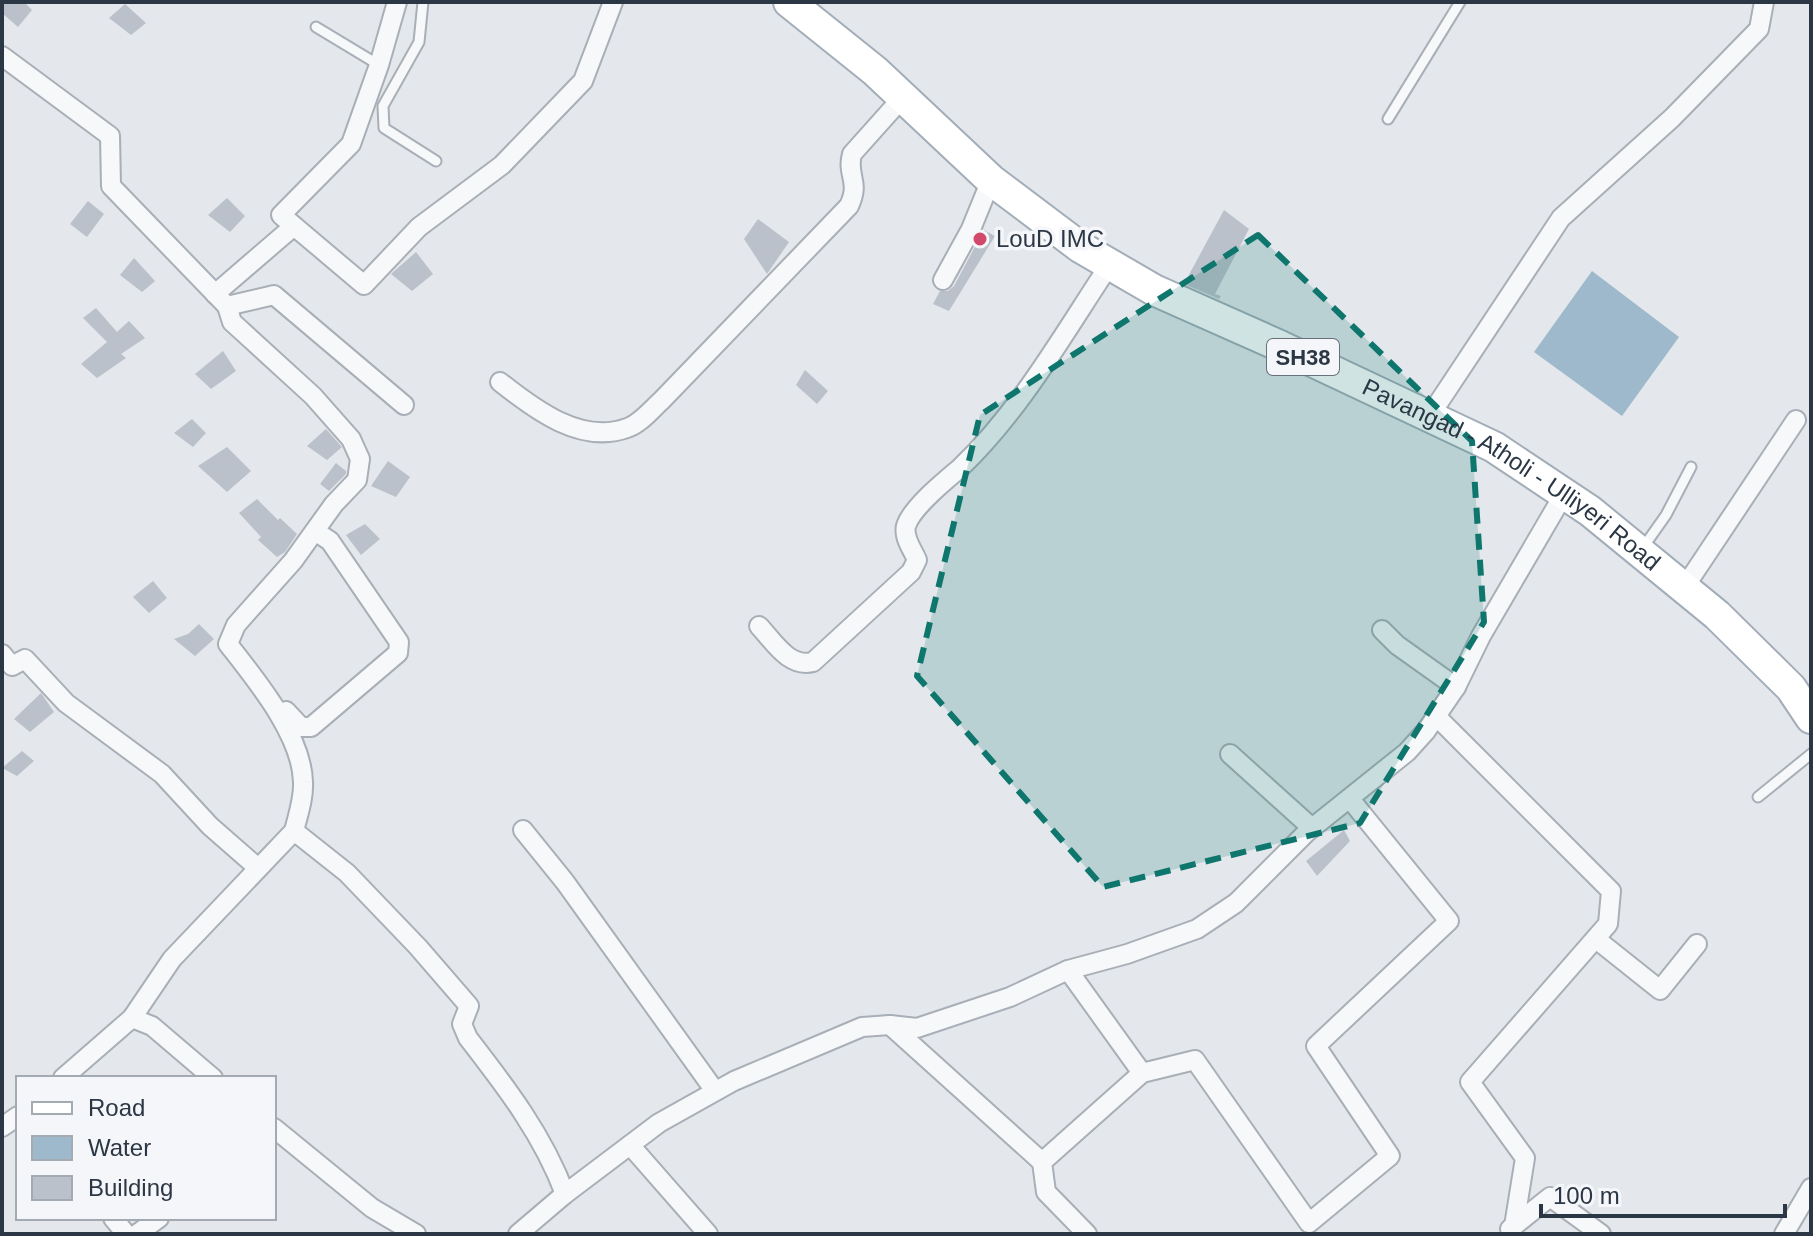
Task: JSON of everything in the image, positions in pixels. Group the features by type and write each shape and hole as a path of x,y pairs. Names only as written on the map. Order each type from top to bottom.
{"main road":[{"name":"Pavangad - Atholi - Ulliyeri Road","path":"789,2 875,71 991,180 1080,247 1154,290 1494,447 1590,511 1717,615 1791,688 1811,718"}],"street":[{"path":"397,2 351,144 281,215 364,285 419,227 502,165 583,81 613,2"},
{"path":"1429,417 1561,218 1672,118 1759,29 1764,2"},
{"path":"2,56 110,136 111,186 221,300 232,322 313,396 351,439 360,459 357,480 334,504 293,561 236,625 228,644 280,715 293,744 304,780 294,831 172,959 132,1018 65,1076"},
{"path":"500,382 538,411 585,431 628,428 662,400 849,206 855,193 850,161 852,154 903,97"},
{"path":"943,280 971,229 991,180"},
{"path":"221,300 294,226"},
{"path":"759,626 793,662 802,665 813,662 911,572 917,560 905,537 906,524 1014,407 1110,264"},
{"path":"221,300 274,295 404,405"},
{"path":"1684,588 1796,420"},
{"path":"518,1234 659,1123 760,1069 862,1027 890,1025 917,1028 1010,997 1068,970 1127,954 1197,929 1236,903 1312,828 1407,752 1436,716 1456,687 1481,636 1564,494"},
{"path":"280,715 286,711 301,727 311,727 398,653 399,642 330,541 315,531"},
{"path":"1382,630 1397,645 1456,687"},
{"path":"2,654 12,666 25,659 66,703 162,774 210,826 258,868"},
{"path":"1436,716 1611,891 1608,924 1470,1082 1525,1158 1509,1230"},
{"path":"1230,754 1312,828"},
{"path":"1042,1162 1142,1073 1195,1060 1314,1228 1390,1156 1316,1046 1449,921 1350,799"},
{"path":"523,830 573,893 715,1091"},
{"path":"294,831 347,873 469,1006 462,1024 468,1038 525,1116 553,1161 565,1194"},
{"path":"1596,939 1660,990 1697,944"},
{"path":"1068,970 1142,1073"},
{"path":"132,1018 152,1026 211,1076"},
{"path":"890,1025 1042,1162 1046,1192 1087,1234"},
{"path":"276,1130 372,1208 416,1234"},
{"path":"630,1145 708,1234"},
{"path":"1784,1234 1811,1188"},
{"path":"1509,1230 1550,1197 1601,1234"},
{"path":"137,1234 156,1220"}],"lane":[{"path":"423,2 419,42 383,106 384,128 436,161"},
{"path":"1388,119 1460,2"},
{"path":"316,27 379,65"},
{"path":"1640,552 1666,515 1691,467"},
{"path":"1758,797 1811,754"}],"highlighted area":[{"path":"1258,235 1472,441 1484,622 1360,823 1103,887 917,676 980,415"}],"water":[{"path":"1592,271 1679,337 1622,416 1534,352"}],"building":[{"path":"2,2 24,2 32,10 18,27 2,13"},
{"path":"125,4 146,23 131,35 109,18"},
{"path":"227,198 245,216 230,232 208,215"},
{"path":"88,201 104,214 87,237 70,224"},
{"path":"1224,210 1249,229 1215,294 1221,296 1219,299 1184,284"},
{"path":"758,219 789,242 767,274 744,239"},
{"path":"984,230 995,236 949,311 933,304 940,291 948,291 954,286"},
{"path":"416,252 433,274 412,291 391,274"},
{"path":"134,258 155,281 142,292 120,275"},
{"path":"96,308 117,332 129,321 145,338 121,354 126,358 97,378 81,364 107,342 83,318"},
{"path":"223,351 236,371 211,389 195,374"},
{"path":"805,370 828,391 817,404 796,385"},
{"path":"192,419 206,433 193,447 174,433"},
{"path":"326,429 342,447 327,460 307,446"},
{"path":"227,447 251,471 227,492 198,466"},
{"path":"388,461 410,477 396,497 371,486"},
{"path":"336,463 346,474 329,491 320,484"},
{"path":"257,499 297,534 285,552 277,557 258,540 261,537 239,513"},
{"path":"365,524 380,539 361,555 346,535"},
{"path":"153,581 167,598 149,613 133,597"},
{"path":"199,624 214,639 195,656 174,639 188,634"},
{"path":"41,693 54,712 30,732 14,719"},
{"path":"22,751 34,761 17,776 2,768"},
{"path":"1344,830 1350,841 1317,876 1306,861"}],"place":[{"name":"LouD IMC","path":"980,239"}]}
